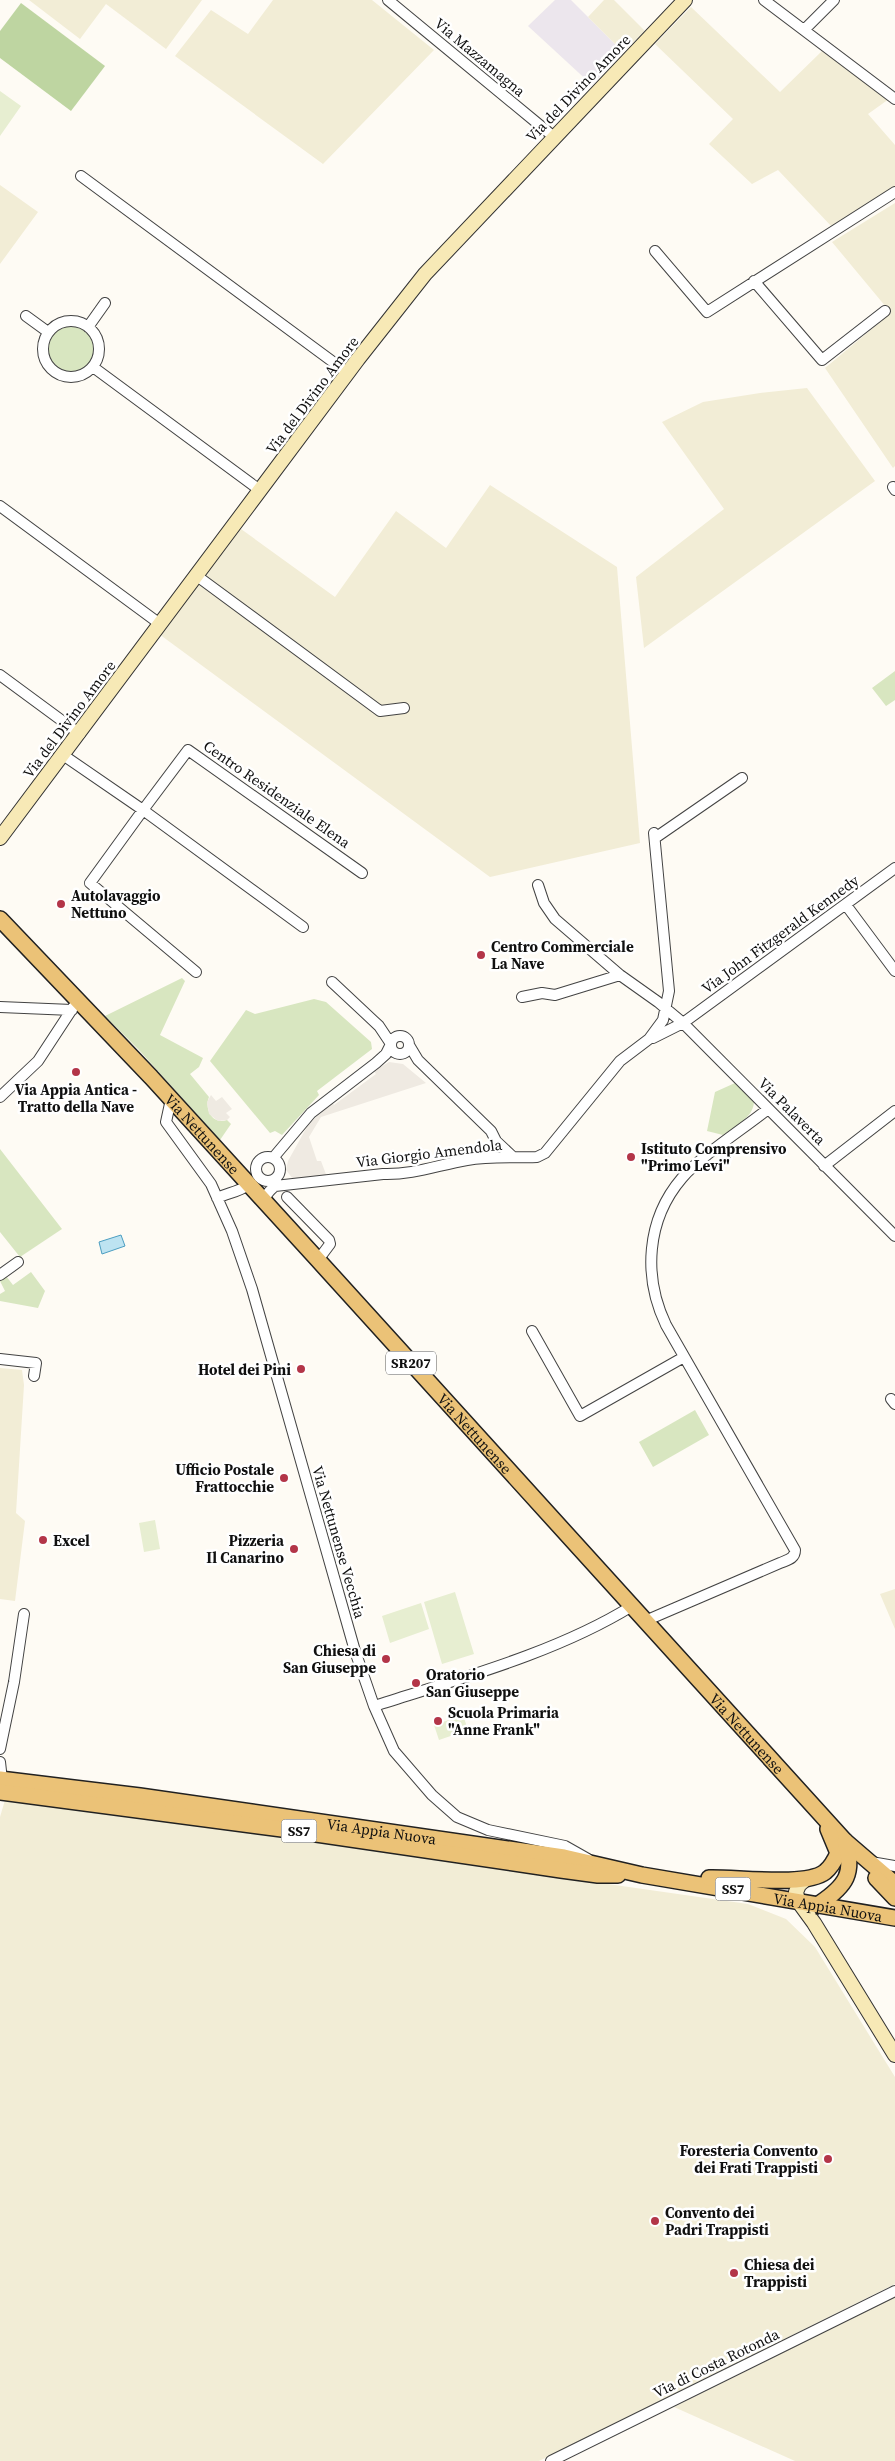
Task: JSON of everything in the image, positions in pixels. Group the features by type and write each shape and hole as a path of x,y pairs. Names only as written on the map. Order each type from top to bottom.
{"main road":[{"name":"Via del Divino Amore","path":"0,838 80,734 348,373 438,258 685,0"},
{"name":"Via Nettunense","path":"0,919 75,1005 171,1099 845,1841 867,1862"},
{"name":"Via Appia Nuova","path":"1,1783 284,1816 594,1863 642,1875 895,1918"},
{"name":"Via Appia Nuova","path":"1,1783 282,1829 598,1875 642,1875"},
{"path":"667,1879 806,1879 824,1873 833,1863 838,1853 818,1810"},
{"path":"814,1923 815,1910 819,1904 832,1896 847,1875 850,1861 845,1841"},
{"path":"867,1862 895,1884"},
{"path":"867,1862 875,1876 895,1898"},
{"path":"806,1879 799,1885 796,1892 798,1901 814,1923 895,2055"}],"street":[{"name":"Via Mazzamagna","path":"388,0 554,137"},
{"path":"764,0 894,96"},
{"path":"804,30 834,0"},
{"path":"81,176 348,373"},
{"path":"655,250 706,312 895,192"},
{"path":"754,281 822,360 886,311"},
{"path":"88,326 105,302"},
{"path":"26,316 48,332"},
{"path":"63,322 80,322 88,326 98,341 99,350 93,367 77,377 67,378 49,368 42,350 48,332 63,322"},
{"path":"93,367 261,491"},
{"path":"0,506 160,624"},
{"path":"198,576 380,711 404,708"},
{"path":"0,675 80,734"},
{"name":"Centro Residenziale Elena","path":"196,972 90,883 188,750 362,873"},
{"path":"63,755 143,810 303,927"},
{"path":"666,1009 668,991 654,836 742,778"},
{"name":"Via John Fitzgerald Kennedy","path":"682,1023 895,868"},
{"name":"Via Palaverta","path":"538,885 550,915 620,975 682,1023 895,1236"},
{"path":"846,905 895,971"},
{"path":"522,997 542,993 555,995 620,975"},
{"path":"332,982 379,1026 397,1051 418,1060"},
{"path":"0,1006 75,1005"},
{"path":"0,1097 38,1061 75,1005"},
{"name":"Via Giorgio Amendola","path":"649,1039 663,1020 666,1009"},
{"name":"Via Giorgio Amendola","path":"266,1205 265,1199 268,1192 275,1186 414,1172 485,1158 537,1157 545,1153 620,1061 649,1039 682,1023"},
{"path":"379,1026 407,1039 418,1060 491,1131 496,1141 513,1157"},
{"path":"397,1051 393,1039 398,1036"},
{"path":"273,1158 311,1113 386,1054 407,1051 409,1045"},
{"name":"Via Nettunense Vecchia","path":"171,1099 166,1122 205,1176 232,1231 252,1289 354,1650 374,1706 394,1750 421,1784 457,1817 488,1830 565,1846 594,1863"},
{"path":"646,1621 786,1560 795,1554 795,1550 660,1312 651,1276 653,1237 661,1212 671,1192 690,1170 768,1109"},
{"path":"824,1166 895,1111"},
{"path":"216,1198 229,1192 240,1191 260,1161 266,1157 273,1158 279,1164 280,1172 272,1180 264,1181 258,1176 256,1168 260,1161"},
{"path":"287,1197 329,1240 330,1244 318,1260"},
{"path":"0,1275 18,1262"},
{"path":"532,1331 580,1416 684,1357"},
{"path":"0,1359 36,1363 34,1376"},
{"path":"374,1706 512,1661 614,1617 632,1606"},
{"path":"0,1749 14,1682 24,1614"},
{"path":"0,1762 1,1783"},
{"path":"867,1862 895,1866"},
{"name":"Via di Costa Rotonda","path":"551,2461 895,2291"}],"shaded area":[{"path":"29,0 202,0 166,49 106,4 80,39"},
{"path":"273,0 372,0 434,50 323,164 175,56 211,10 248,34"},
{"path":"555,0 571,0 623,52 592,85 528,26"},
{"path":"604,0 614,0 645,31 623,52 588,17"},
{"path":"691,7 780,92 822,51 889,99 868,114 895,145 895,187 833,228 778,170 752,184 709,144 733,119 655,44"},
{"path":"0,185 38,212 0,264"},
{"path":"895,203 895,466 893,468 825,368 891,313 832,242"},
{"path":"807,388 875,481 644,648 636,577 724,509 662,422 703,402"},
{"path":"490,485 617,567 640,843 490,877 159,634 241,529 335,597 396,511 446,548"},
{"path":"389,1062 403,1064 426,1083 321,1117 309,1137 317,1161 321,1161 327,1177 293,1179 286,1170 288,1161 308,1125 332,1102 334,1105 376,1074 374,1071"},
{"path":"211,1095 216,1101 222,1097 232,1109 226,1113 230,1117 227,1120 218,1121 209,1114 207,1102"},
{"path":"0,1368 22,1370 24,1385 16,1513 25,1521 15,1601 0,1599"},
{"path":"895,1589 895,1629 880,1594"},
{"path":"5,1800 88,1810 748,1904 786,1919 815,1947 895,2077 895,2284 539,2461 0,2461 0,1817"},
{"path":"895,2297 895,2461 795,2461 674,2407"}],"green space":[{"path":"21,3 105,66 71,111 0,58 0,31"},
{"path":"0,91 21,106 0,136"},
{"path":"71,325 80,327 88,332 93,340 95,349 93,358 88,366 80,371 71,373 62,371 54,366 49,358 47,349 49,340 54,332 62,327"},
{"path":"895,671 895,700 886,706 872,688"},
{"path":"182,978 185,981 160,1035 203,1058 199,1067 190,1074 209,1097 210,1115 217,1120 227,1120 231,1124 220,1140 139,1050 105,1016"},
{"path":"314,999 326,1002 371,1042 372,1049 317,1091 319,1095 282,1135 275,1131 270,1133 210,1061 246,1010 255,1014"},
{"path":"735,1083 754,1102 753,1108 743,1121 723,1135 707,1131 715,1092"},
{"path":"0,1149 62,1229 20,1257 0,1232"},
{"path":"31,1272 45,1291 38,1308 0,1301 0,1294 5,1291 0,1281 6,1276 13,1285"},
{"path":"695,1410 709,1435 653,1467 639,1442"},
{"path":"155,1520 160,1549 144,1552 139,1523"},
{"path":"455,1592 474,1654 442,1664 424,1602"},
{"path":"421,1603 429,1629 390,1643 382,1616"},
{"path":"463,1715 468,1730 439,1740 434,1725"}],"water":[{"path":"121,1235 125,1246 102,1254 99,1242"}],"place":[{"name":"Autolavaggio Nettuno","path":"61,904"},
{"name":"Centro Commerciale La Nave","path":"481,955"},
{"name":"Via Appia Antica - Tratto della Nave","path":"76,1072"},
{"name":"Istituto Comprensivo \"Primo Levi\"","path":"631,1157"},
{"name":"Hotel dei Pini","path":"301,1369"},
{"name":"Ufficio Postale Frattocchie","path":"284,1478"},
{"name":"Excel","path":"43,1540"},
{"name":"Pizzeria Il Canarino","path":"294,1549"},
{"name":"Chiesa di San Giuseppe","path":"386,1659"},
{"name":"Oratorio San Giuseppe","path":"416,1683"},
{"name":"Scuola Primaria \"Anne Frank\"","path":"438,1721"},
{"name":"Foresteria Convento dei Frati Trappisti","path":"828,2159"},
{"name":"Convento dei Padri Trappisti","path":"655,2221"},
{"name":"Chiesa dei Trappisti","path":"734,2273"}]}
